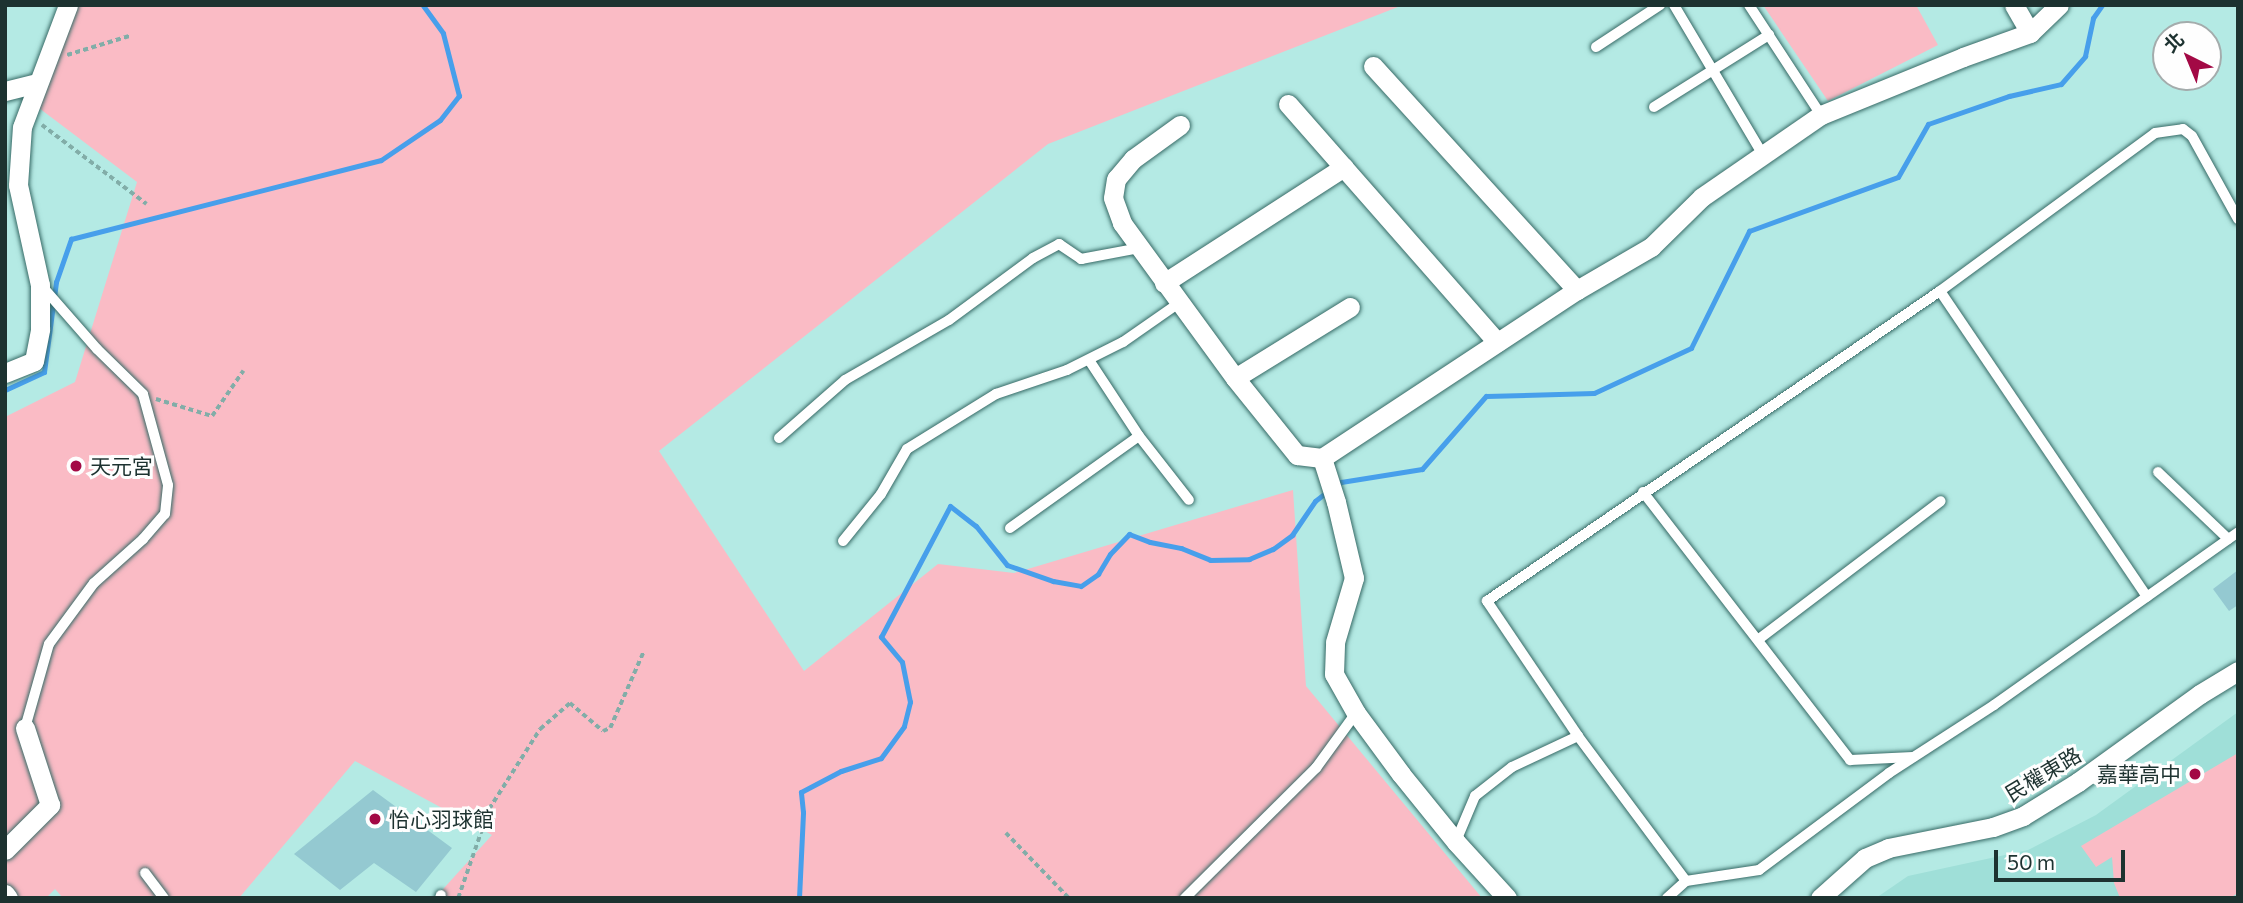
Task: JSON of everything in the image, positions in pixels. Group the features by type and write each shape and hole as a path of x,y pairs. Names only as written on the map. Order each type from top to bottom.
{"street":[{"path":"5,373 34,361 40,328 43,288 18,185 22,127 68,5"},
{"path":"2014,5 2030,33"},
{"path":"1181,125 1133,159 1116,179 1113,198 1122,223 1164,284 1297,455 1322,458 1577,290 1651,247 1702,197 1821,115 1963,57 2030,33 2059,5"},
{"path":"1373,66 1577,290"},
{"path":"5,91 37,83"},
{"path":"1288,104 1497,342"},
{"path":"1164,284 1344,167"},
{"path":"1235,378 1350,307"},
{"path":"1322,458 1336,502 1354,578 1335,642 1334,674 1356,713 1456,842 1507,898"},
{"name":"民權東路","path":"1821,898 1865,858 1888,848 1993,827 2023,816 2078,782 2200,694 2238,671"},
{"path":"5,850 50,805 25,728"}],"lane":[{"path":"1596,47 1660,5"},
{"path":"1674,5 1763,155"},
{"path":"1749,5 1821,115"},
{"path":"1654,107 1769,35"},
{"path":"1686,881 1578,736 1487,601 1940,290 2155,133 2183,129 2192,136 2238,219"},
{"path":"779,438 845,380 949,320 1033,258 1059,244 1081,259 1139,247"},
{"path":"25,728 49,644 94,583 143,539 165,514 168,485 143,394 43,288"},
{"path":"1940,290 2147,597"},
{"path":"843,541 881,494 908,450 996,394 1088,360 1123,342 1179,303"},
{"path":"1088,360 1139,436 1189,500"},
{"path":"1010,528 1139,436"},
{"path":"2158,472 2228,539"},
{"path":"1643,492 1850,760 1913,757"},
{"path":"1759,639 1941,501"},
{"path":"1667,898 1686,881 1759,870 1913,757 1994,705 2238,532"},
{"path":"1185,898 1316,768 1356,713"},
{"path":"1456,842 1475,796 1512,767 1578,736"},
{"path":"145,873 164,898"}],"path":[{"path":"46,61 129,36"},
{"path":"27,113 147,204"},
{"path":"143,394 212,416 243,371"},
{"path":"458,898 489,808 540,729 570,703 603,731 610,728 643,653"},
{"path":"1006,833 1069,898"}],"shaded area":[{"path":"74,5 1403,5 1048,144 659,451 804,671 938,564 1014,573 1293,490 1306,686 1482,898 435,898 492,835 355,761 239,898 63,898 55,889 46,898 5,898 5,417 75,382 137,182 31,102"},
{"path":"1763,5 1916,5 1938,45 1828,101"},
{"name":"嘉華高中","path":"2238,712 2238,898 1876,898 1908,876 2028,850 2096,815"},
{"path":"2238,753 2238,893 2230,898 2120,898 2114,883 2112,857 2096,867 2081,846"}],"building":[{"path":"2238,570 2238,605 2229,611 2213,589"},
{"name":"怡心羽球館","path":"373,790 452,848 416,892 374,863 340,890 294,854"}],"waterway":[{"path":"5,390 44,372 56,282 71,239 381,160 440,120 459,96 443,33 423,5"},
{"path":"1336,485 1422,469 1486,396 1594,393 1691,348 1749,231 1898,177 1928,124 2009,96 2061,84 2085,56 2093,18 2102,5"},
{"path":"799,898 803,812 801,792 841,771 881,758 904,726 910,702 902,662 881,637 950,506 976,526 1007,565 1053,581 1081,586 1098,574 1110,554 1129,534 1150,542 1181,548 1210,560 1249,559 1273,549 1292,535 1315,501 1328,491"}],"place":[{"name":"天元宮","path":"76,466"},
{"name":"嘉華高中","path":"2195,774"},
{"name":"怡心羽球館","path":"375,819"}]}
